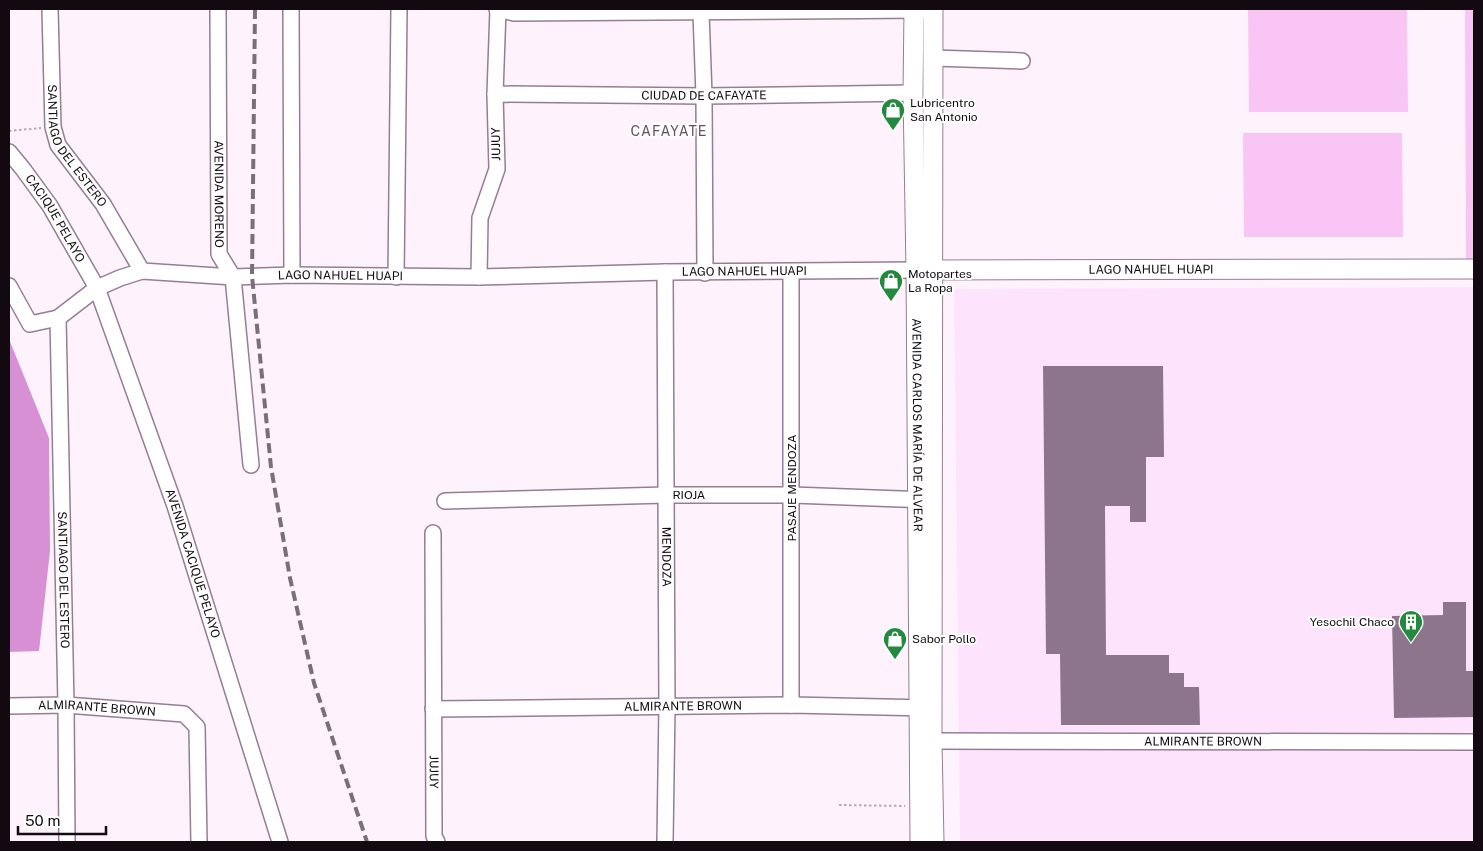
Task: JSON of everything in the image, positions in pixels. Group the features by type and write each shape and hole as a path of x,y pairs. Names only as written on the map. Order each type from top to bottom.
{"main road":[{"name":"AVENIDA CARLOS MARÍA DE ALVEAR","path":"920,842 920,806 926,708 925,270 934,58 924,10"},
{"name":"AVENIDA CARLOS MARÍA DE ALVEAR","path":"924,10 913,92 925,270"},
{"name":"LAGO NAHUEL HUAPI","path":"925,270 1474,268"},
{"name":"AVENIDA CARLOS MARÍA DE ALVEAR","path":"926,708 932,740 934,842"}],"street":[{"name":"SANTIAGO DEL ESTERO","path":"50,9 53,127 58,145 103,204 142,271"},
{"name":"AVENIDA MORENO","path":"218,9 219,254 233,278 250,466"},
{"path":"291,9 292,275"},
{"path":"396,277 399,9"},
{"path":"498,9 514,13 924,10"},
{"name":"JUJUY","path":"479,277 480,218 497,169 495,94 498,9"},
{"path":"701,12 704,96 705,273"},
{"path":"934,58 1022,61"},
{"name":"CIUDAD DE CAFAYATE","path":"495,94 704,96 913,92"},
{"name":"CACIQUE PELAYO","path":"9,152 50,206 97,288"},
{"name":"LAGO NAHUEL HUAPI","path":"9,286 30,324 58,318 97,288 142,271 233,278 292,275 479,277 665,272 925,270"},
{"name":"MENDOZA","path":"665,272 667,706 665,842"},
{"name":"PASAJE MENDOZA","path":"791,272 791,705"},
{"name":"AVENIDA CACIQUE PELAYO","path":"97,288 175,506 280,842"},
{"name":"SANTIAGO DEL ESTERO","path":"58,318 67,842"},
{"name":"RIOJA","path":"445,501 666,495 792,495 926,500"},
{"name":"JUJUY","path":"433,533 435,839"},
{"name":"ALMIRANTE BROWN","path":"9,706 66,705 184,714 197,727 199,842"},
{"name":"ALMIRANTE BROWN","path":"433,709 791,705 926,708"},
{"name":"ALMIRANTE BROWN","path":"932,740 1474,742"}],"path":[{"path":"9,131 53,127"},
{"path":"838,806 920,806"}],"shaded area":[{"path":"1248,9 1407,9 1408,112 1249,112"},
{"path":"1465,9 1474,9 1474,259 1466,259"},
{"path":"1243,133 1402,133 1403,237 1244,237"},
{"path":"1474,287 1474,842 960,842 954,289"},
{"path":"9,339 49,438 50,551 39,651 9,652"}],"building":[{"path":"1043,366 1163,366 1164,457 1146,457 1146,522 1130,522 1130,506 1105,506 1106,655 1169,655 1169,673 1184,673 1184,687 1199,687 1200,725 1061,725 1060,654 1046,654"},
{"name":"Yesochil Chaco","path":"1443,602 1466,602 1466,671 1474,671 1474,717 1394,718 1392,616 1443,615"}],"railway":[{"path":"255,9 252,276 271,467 290,578 314,683 367,842"}],"place":[{"name":"Lubricentro San Antonio","path":"893,131"},
{"name":"Motopartes La Ropa","path":"891,302"},
{"name":"Yesochil Chaco","path":"1411,643"},
{"name":"Sabor Pollo","path":"895,660"}],"district":[{"name":"CAFAYATE","path":"669,131"}]}
